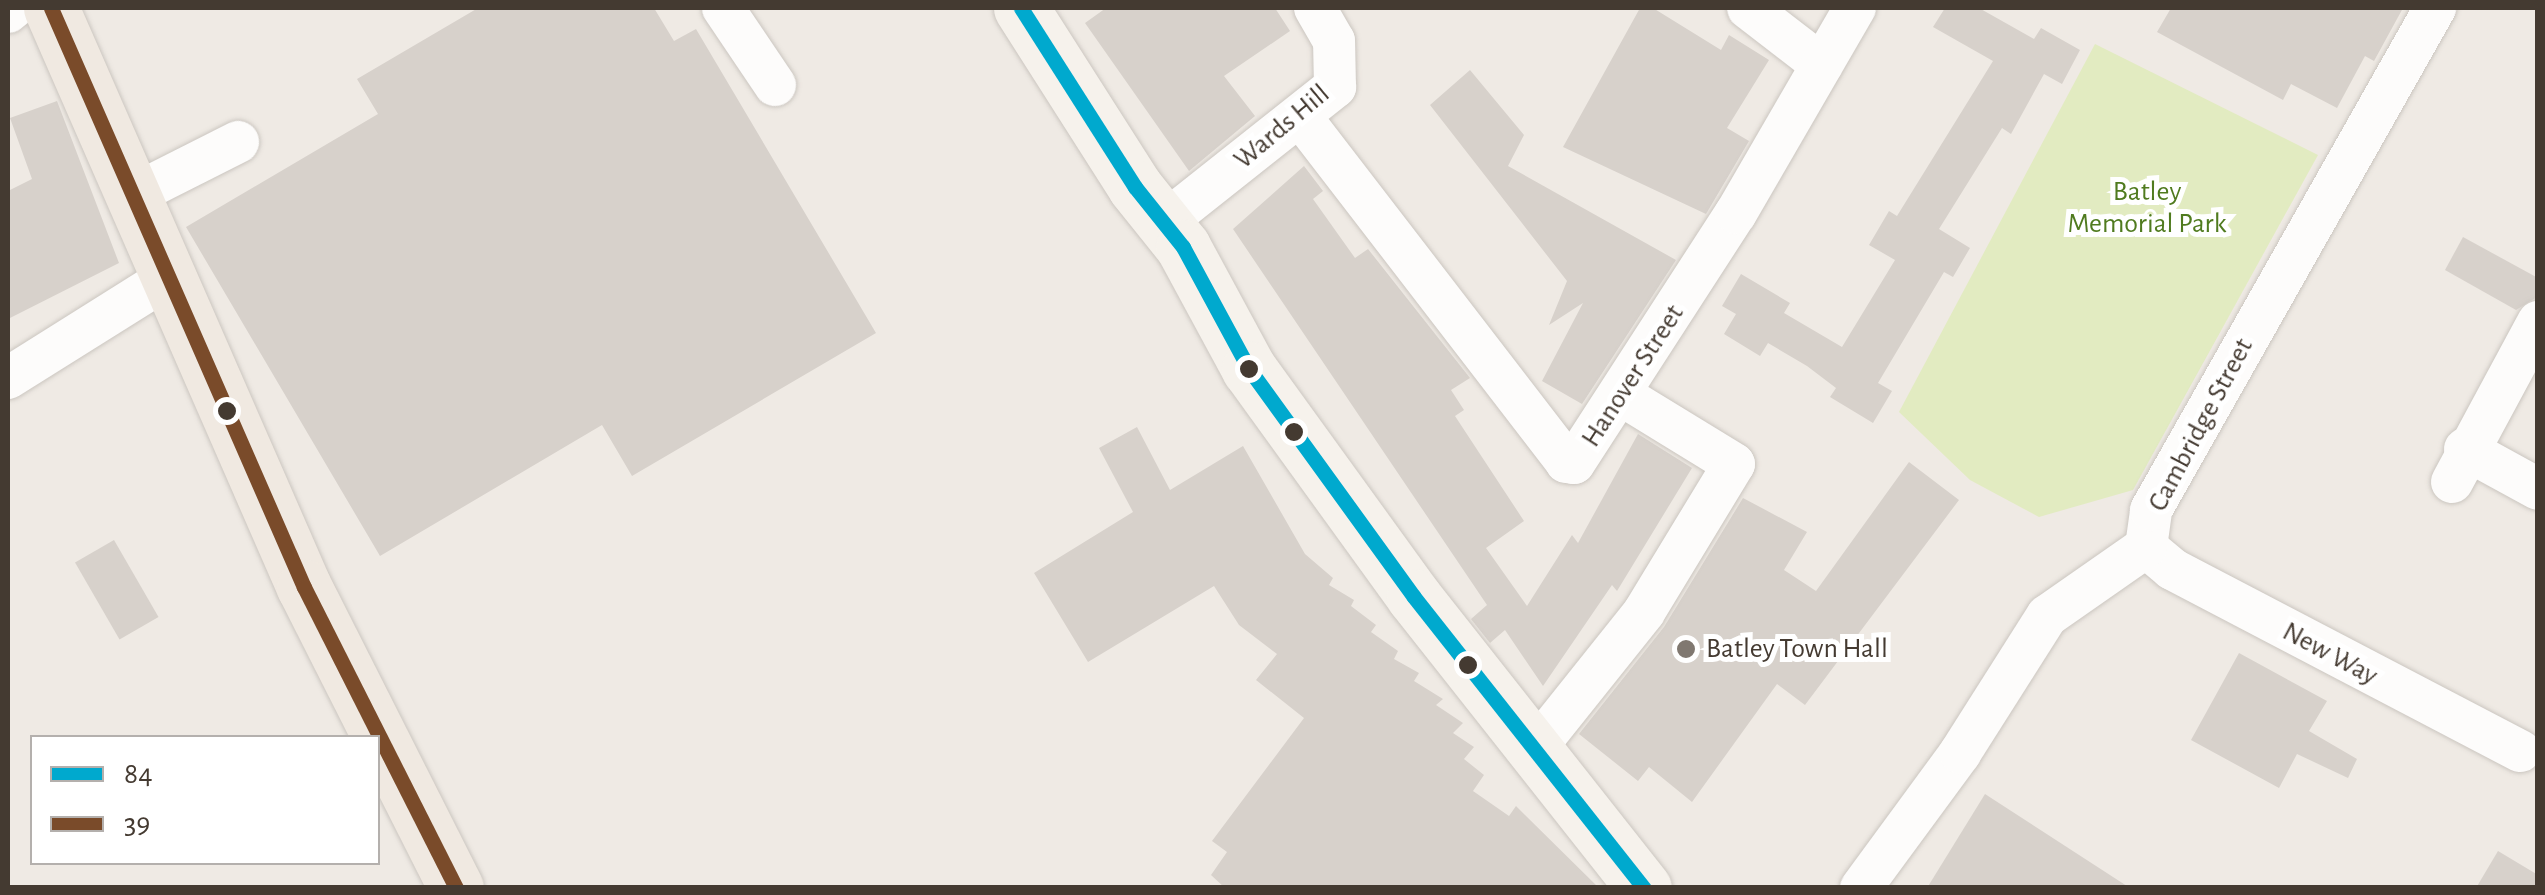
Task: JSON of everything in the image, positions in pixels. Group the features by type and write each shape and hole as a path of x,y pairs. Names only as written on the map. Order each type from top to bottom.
{"main road":[{"path":"51,8 166,278 338,658 378,735"},
{"path":"380,740 456,888"}],"street":[{"path":"1021,8 1135,188 1166,221 1250,369 1534,750 1644,888"},
{"name":"Wards Hill","path":"1166,221 1335,87 1334,41 1315,8"},
{"path":"1748,8 1822,66"},
{"name":"Hanover Street","path":"1300,116 1566,462 1580,456 1623,396 1856,8"},
{"name":"Cambridge Street","path":"1861,888 1924,802 2047,616 2146,548 2151,510 2435,8"},
{"path":"742,13 775,85"},
{"path":"131,196 238,142"},
{"path":"8,378 166,278"},
{"path":"2538,322 2459,465 2538,489"},
{"path":"1534,750 1644,612 1734,464 1623,396"},
{"name":"New Way","path":"2146,548 2172,569 2520,751"}],"green space":[{"name":"Batley Memorial Park","path":"2095,44 2318,155 2133,490 2039,517 1970,480 1899,412"}],"building":[{"path":"478,8 654,8 674,41 696,29 876,333 632,476 602,425 380,556 186,227 378,114 357,79"},
{"path":"1106,8 1275,8 1290,31 1224,76 1255,116 1189,171 1085,23"},
{"path":"1640,8 1653,8 1721,50 1729,35 1769,60 1727,128 1749,141 1706,214 1563,147"},
{"path":"1945,8 1979,8 2034,39 2041,28 2080,50 2062,84 2044,74 2011,134 2002,128 1939,229 1970,248 1953,277 1944,272 1878,383 1892,391 1873,423 1830,397 1836,388 1807,366 1768,343 1760,356 1724,334 1736,314 1722,306 1741,274 1790,303 1784,313 1842,347 1895,260 1869,245 1889,211 1897,216 1993,61 1933,27"},
{"path":"2171,8 2403,8 2374,61 2365,56 2337,108 2291,84 2283,100 2157,32"},
{"path":"1470,70 1524,135 1508,166 1676,260 1582,404 1542,381 1583,303 1549,325 1567,281 1430,105"},
{"path":"57,101 119,263 8,319 8,191 32,179 10,118"},
{"path":"1304,166 1323,191 1313,199 1355,258 1368,249 1470,378 1451,390 1464,410 1455,416 1524,521 1486,548 1527,606 1572,535 1578,543 1638,434 1692,468 1617,591 1612,585 1543,686 1505,630 1490,643 1471,619 1487,605 1233,229"},
{"path":"2463,237 2538,278 2537,297 2516,310 2445,270"},
{"path":"1137,427 1170,490 1243,446 1305,554 1333,578 1329,585 1354,600 1351,606 1376,625 1371,632 1398,651 1394,659 1419,673 1414,681 1443,699 1436,705 1463,723 1453,733 1474,747 1464,759 1484,775 1473,791 1509,816 1516,806 1599,888 1225,888 1211,875 1227,852 1212,841 1304,718 1256,680 1277,654 1239,625 1214,586 1088,662 1034,573 1133,512 1099,448"},
{"path":"1909,462 1959,500 1805,705 1777,684 1692,802 1649,767 1638,781 1579,734 1664,627 1743,498 1807,532 1784,570 1816,591"},
{"path":"114,540 158,617 120,640 75,562"},
{"path":"2239,653 2327,701 2309,731 2357,759 2348,778 2297,754 2279,788 2191,740"},
{"path":"1985,794 2130,888 1927,888"},
{"path":"2498,851 2538,875 2538,888 2476,888"}],"transit line":[{"name":"39","path":"51,8 304,587 379,735"},
{"name":"84","path":"1021,8 1135,187 1183,247 1249,369 1414,597 1644,888"},
{"name":"39","path":"380,738 456,888"}],"place":[{"name":"Batley Town Hall","path":"1686,649"}]}
